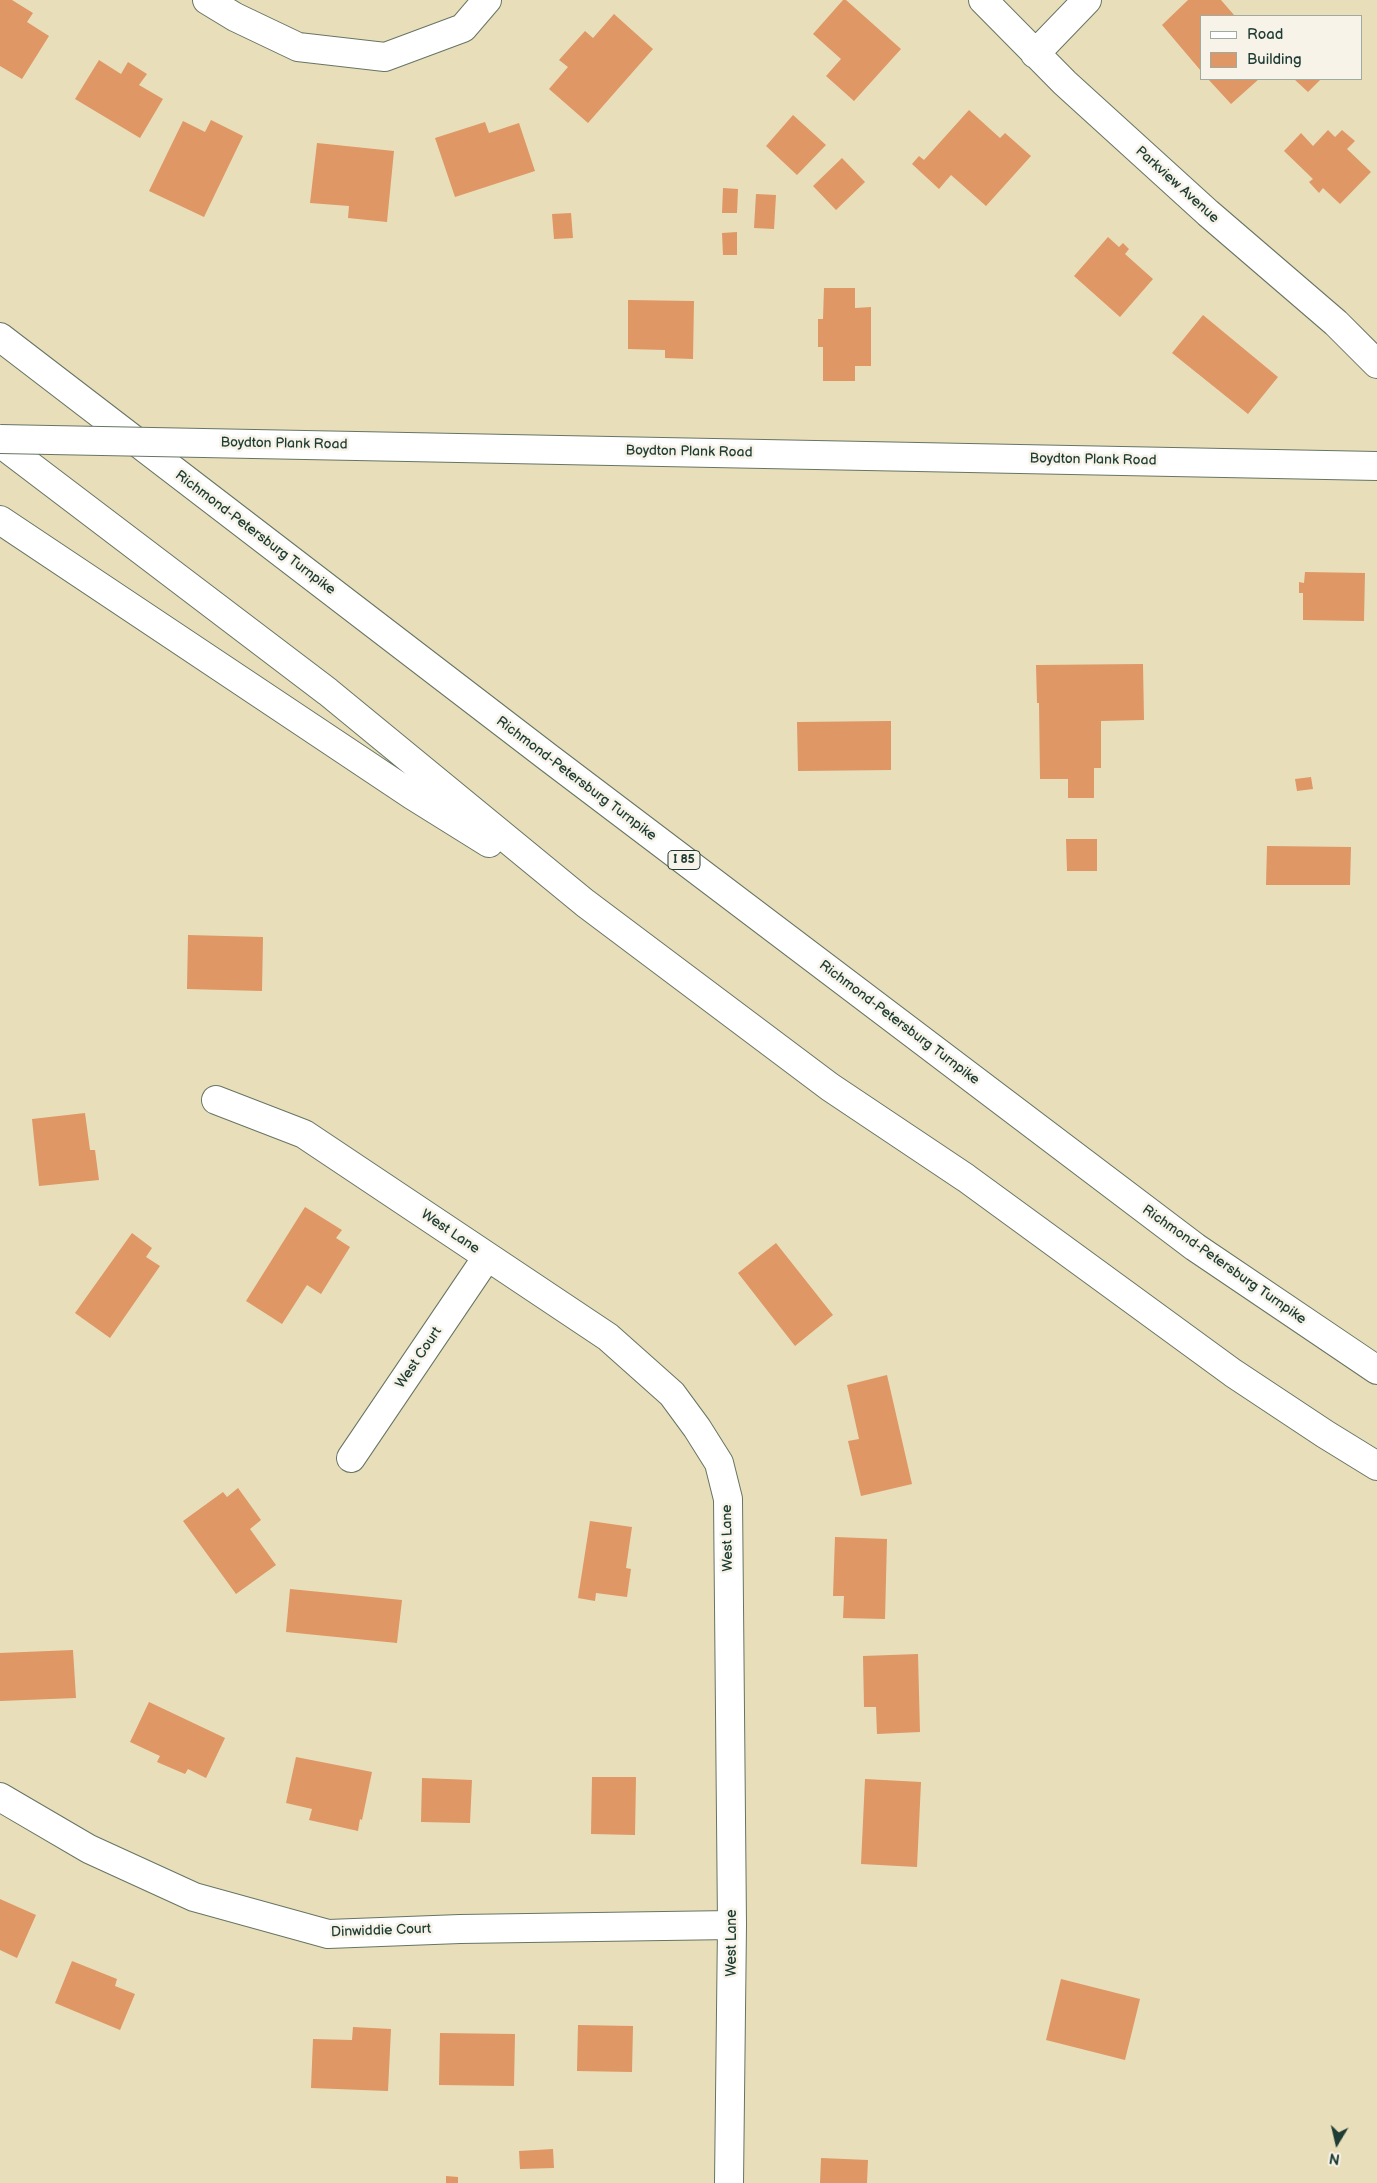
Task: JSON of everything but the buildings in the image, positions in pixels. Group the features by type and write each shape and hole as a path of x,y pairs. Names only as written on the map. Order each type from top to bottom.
{"main road":[{"path":"206,0 235,17 298,47 385,57 463,28 487,0"},
{"name":"Parkview Avenue","path":"983,0 1065,83 1201,206 1336,323 1377,364"},
{"path":"1035,54 1087,0"},
{"name":"Richmond-Petersburg Turnpike","path":"0,337 564,770 1179,1235 1328,1339 1377,1370"},
{"name":"Boydton Plank Road","path":"0,439 1377,466"},
{"path":"0,443 328,692 585,903 830,1087 966,1178 1234,1373 1325,1434 1377,1466"},
{"path":"0,520 412,795 585,903"},
{"name":"West Lane","path":"216,1100 304,1134 608,1336 672,1394 697,1428 719,1463 728,1499 732,1925 729,2183"},
{"name":"West Court","path":"351,1458 487,1257"},
{"name":"Dinwiddie Court","path":"0,1796 89,1849 194,1897 328,1934 460,1929 732,1925"}]}
